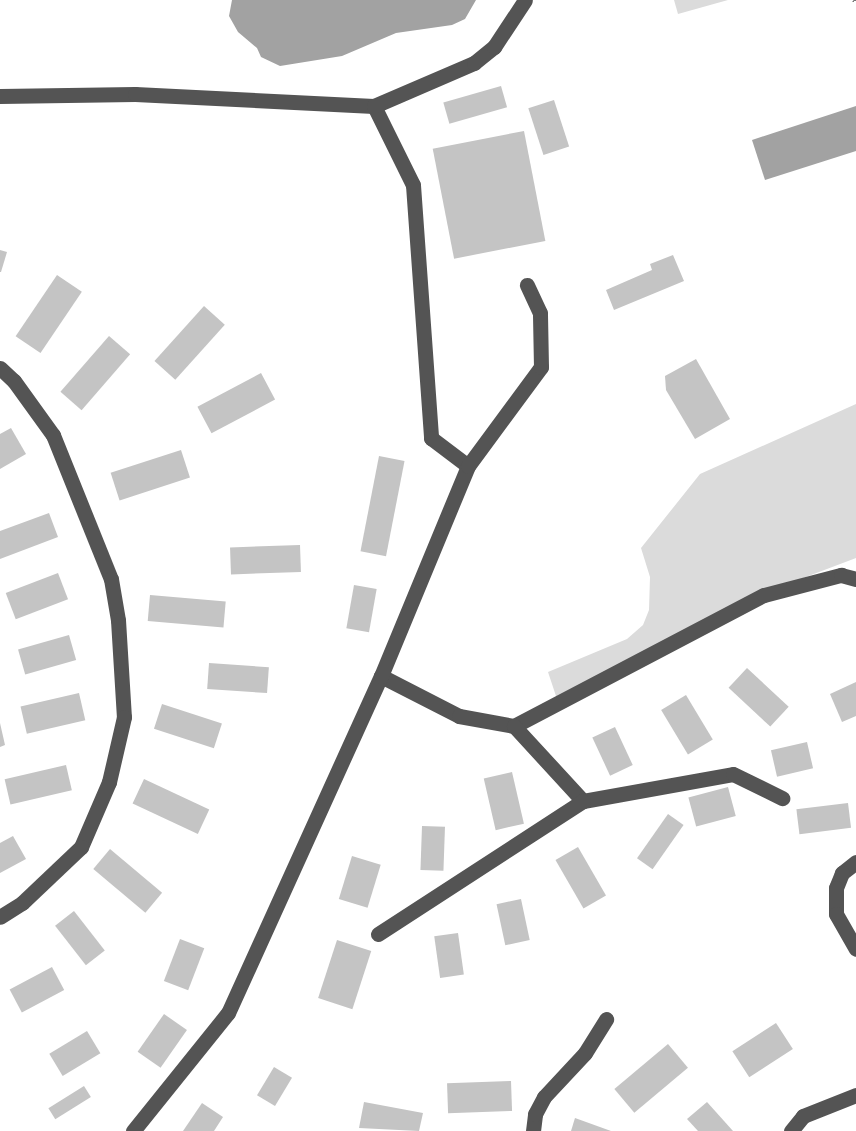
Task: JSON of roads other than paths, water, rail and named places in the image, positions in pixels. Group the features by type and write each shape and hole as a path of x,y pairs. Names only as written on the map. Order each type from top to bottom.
{"lane":[{"path":"0,96 135,94 374,106 474,63 494,46 525,0"},
{"path":"374,106 413,185 431,438 468,465"},
{"path":"133,1131 228,1013 381,676 468,465 541,367 540,313 527,285"},
{"path":"0,368 14,381 53,435 111,579 117,620 124,717 109,782 81,847 22,903 0,917"},
{"path":"514,726 764,595 842,575 856,579"},
{"path":"381,676 459,716 514,726 583,801"},
{"path":"378,934 583,801 733,774 782,798"},
{"path":"856,862 842,873 836,888 836,914 856,949"},
{"path":"533,1131 535,1114 544,1097 585,1053 606,1018"},
{"path":"791,1131 803,1116 856,1095"}]}
